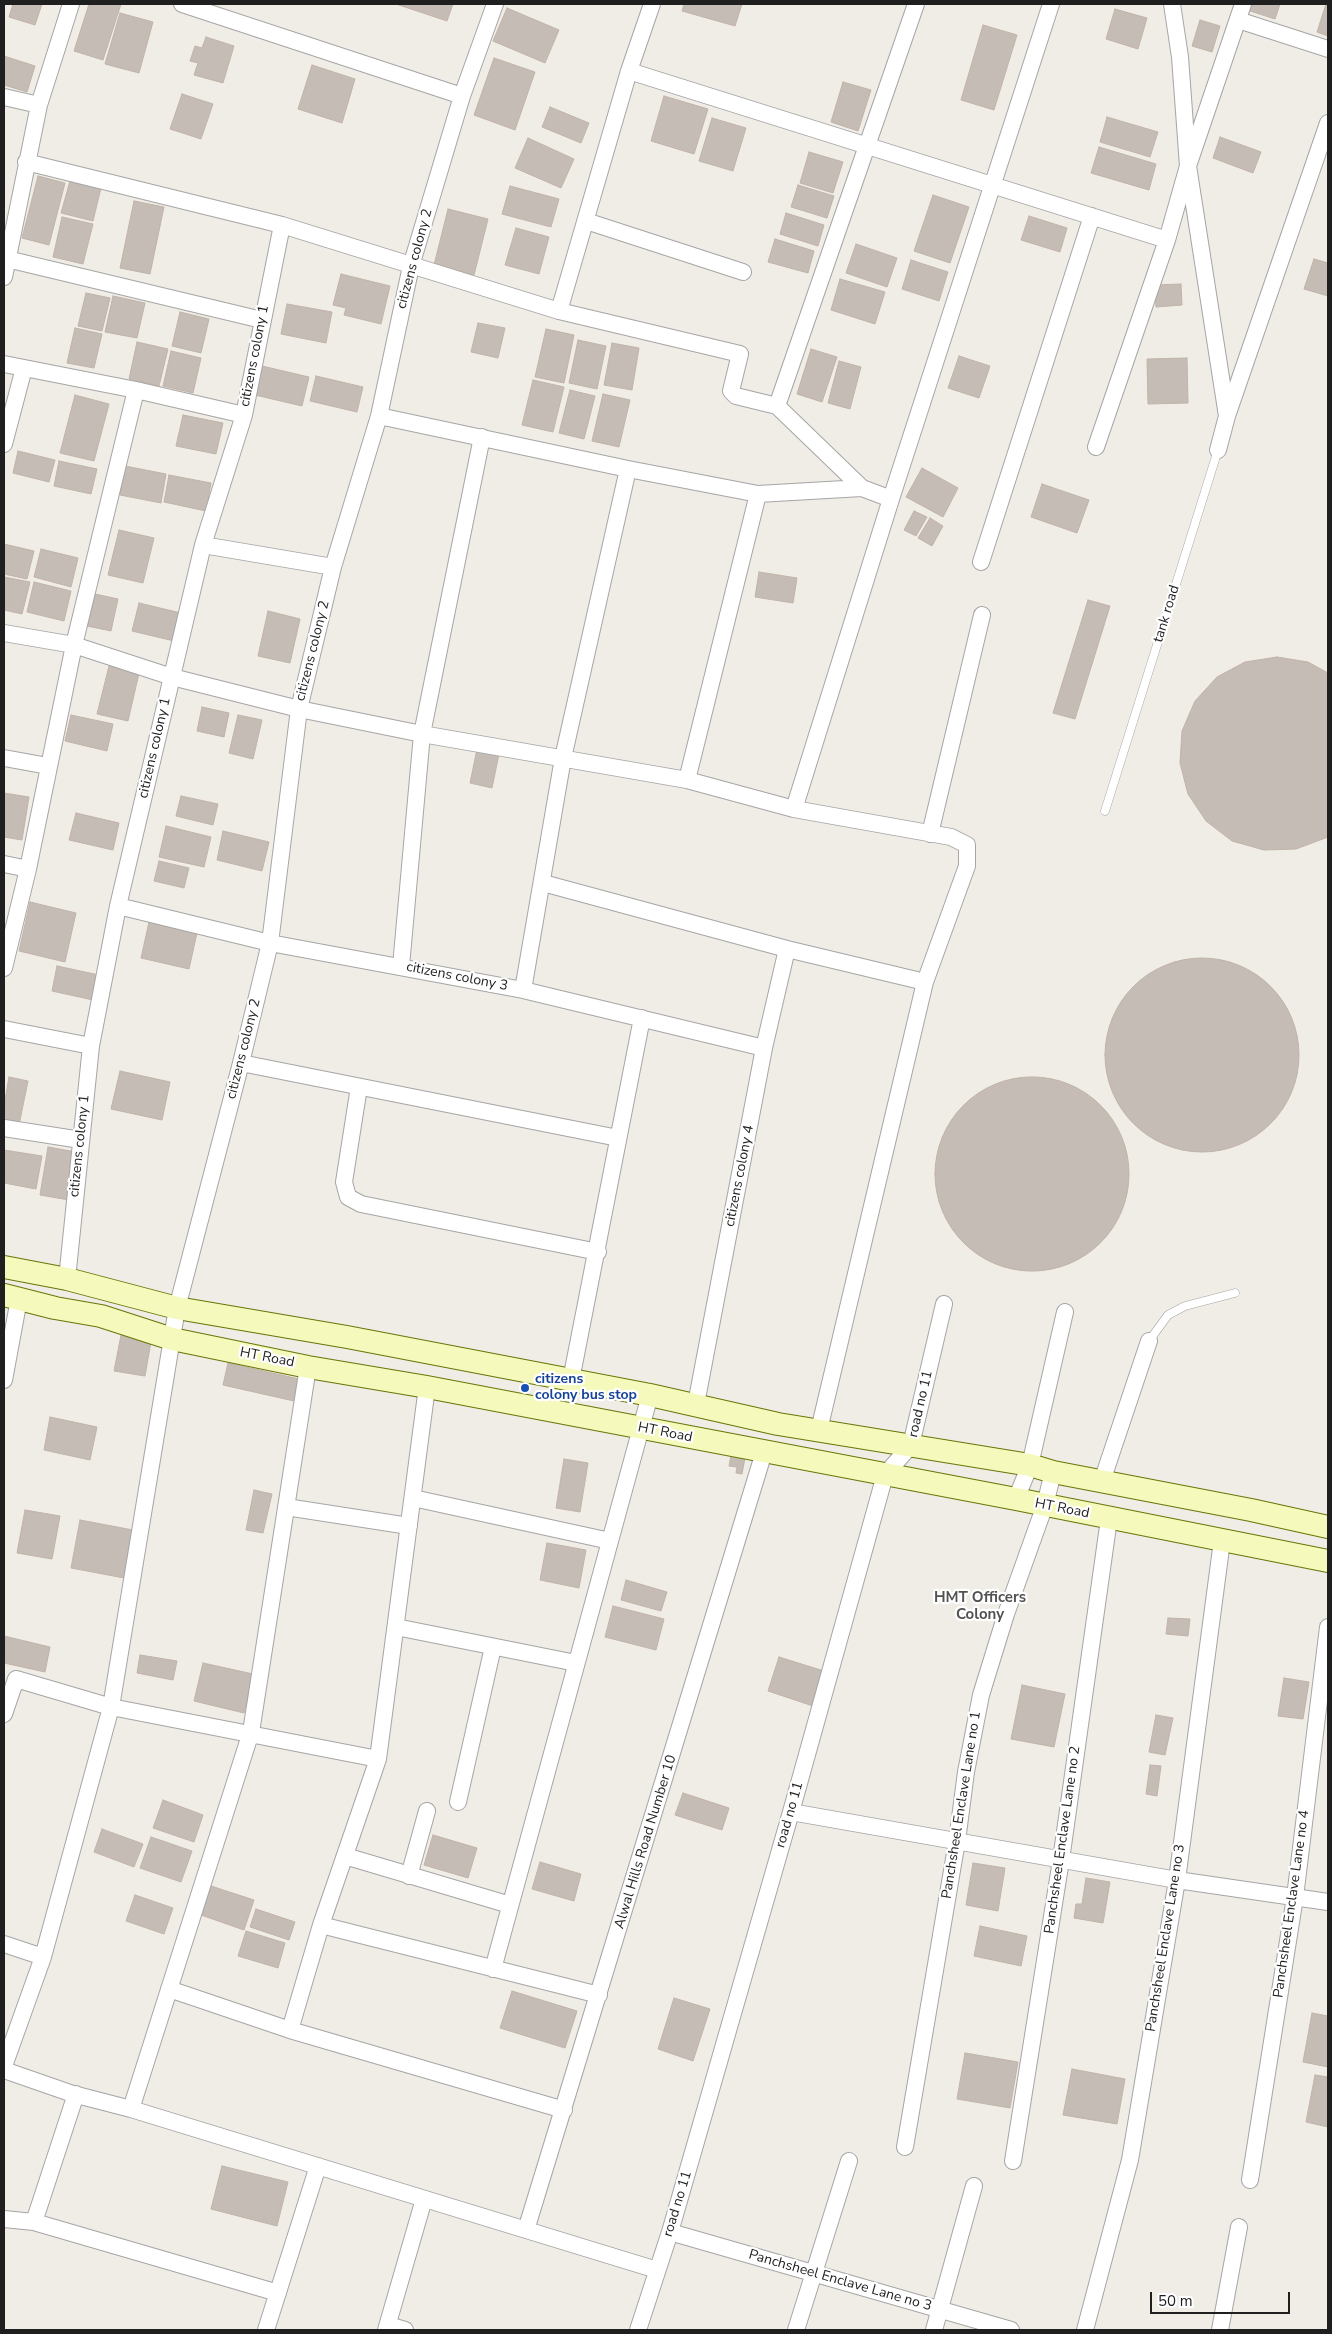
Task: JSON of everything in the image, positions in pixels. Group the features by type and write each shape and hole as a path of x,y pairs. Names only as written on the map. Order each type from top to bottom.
{"street":[{"path":"4,277 26,162 40,106 71,4"},
{"path":"182,4 462,96"},
{"name":"citizens colony 2","path":"4,2066 43,1957 111,1706 177,1308 242,1063 270,943 299,709 333,568 379,416 411,266 462,96 495,4"},
{"path":"559,311 629,71 652,4"},
{"path":"777,406 916,4"},
{"path":"794,809 891,499 1051,4"},
{"path":"1172,4 1180,57 1188,166 1227,416"},
{"path":"1096,447 1167,240 1188,166 1243,4"},
{"path":"1238,20 1328,49"},
{"path":"629,71 1167,240"},
{"path":"4,97 40,106"},
{"name":"tank road","path":"1218,450 1227,416 1328,123"},
{"path":"26,162 282,225 559,311 740,354 731,391 736,396 777,406 862,488 891,499"},
{"path":"981,562 1092,216"},
{"path":"586,222 743,272"},
{"name":"citizens colony 1","path":"67,1279 91,1046 118,906 203,545 244,415 282,225"},
{"path":"7,259 262,320"},
{"path":"4,364 136,390 244,415"},
{"path":"4,444 24,368"},
{"path":"4,968 28,868 74,645 136,390"},
{"path":"379,416 628,469 758,494 862,488"},
{"path":"401,966 422,734 482,437"},
{"path":"523,990 543,883 563,758 628,469"},
{"path":"686,780 758,494"},
{"path":"203,545 333,568"},
{"path":"930,834 982,615"},
{"path":"4,633 74,645 172,677 299,709 422,734 686,780 794,809 951,837 967,845 967,866 925,982 819,1430"},
{"path":"4,758 48,766"},
{"path":"4,864 28,868"},
{"path":"543,883 787,949 925,982"},
{"name":"citizens colony 3","path":"118,906 270,943 523,990 764,1048"},
{"name":"citizens colony 4","path":"696,1404 764,1048 787,949"},
{"path":"571,1380 598,1252 642,1018"},
{"path":"4,1029 91,1046"},
{"path":"242,1063 618,1138"},
{"path":"359,1086 344,1182 348,1197 361,1204 598,1252"},
{"path":"4,1128 81,1140"},
{"path":"4,1267 67,1279 177,1308 347,1337 650,1395 778,1424 1030,1464 1053,1472 1251,1510 1328,1527"},
{"path":"4,1380 11,1297"},
{"name":"HT Road","path":"11,1297 101,1316 172,1339 308,1367 427,1387 1016,1499 1328,1562"},
{"name":"road no 11","path":"638,2330 670,2232 791,1812 885,1475 911,1444 944,1304"},
{"path":"1016,1499 1030,1464 1065,1312"},
{"path":"1102,1481 1149,1341"},
{"path":"131,2109 251,1732 308,1367"},
{"path":"290,2030 321,1925 378,1759 427,1387"},
{"path":"493,1969 650,1395"},
{"name":"Alwal Hills Road Number 10","path":"526,2230 600,1995 764,1452"},
{"name":"Panchsheel Enclave Lane no 1","path":"905,2147 957,1841 966,1772 981,1695 1006,1614 1044,1506 1053,1472"},
{"path":"413,1498 610,1541"},
{"path":"286,1507 409,1526"},
{"name":"Panchsheel Enclave Lane no 2","path":"1013,2161 1061,1860 1109,1519"},
{"name":"Panchsheel Enclave Lane no 3","path":"1085,2330 1130,2160 1177,1880 1222,1540"},
{"path":"396,1627 576,1663"},
{"name":"Panchsheel Enclave Lane no 4","path":"1250,2180 1295,1897 1328,1627"},
{"path":"458,1802 494,1646"},
{"path":"4,1714 10,1676 111,1706 251,1732 378,1759"},
{"path":"409,1876 427,1811"},
{"path":"791,1812 1177,1880 1328,1902"},
{"path":"345,1856 510,1905"},
{"path":"321,1925 600,1995"},
{"path":"4,1944 43,1957"},
{"path":"169,1989 290,2030 564,2110"},
{"path":"4,2070 76,2094 131,2109 657,2270"},
{"path":"34,2222 76,2094"},
{"path":"796,2330 849,2161"},
{"path":"266,2330 318,2166"},
{"path":"934,2330 974,2186"},
{"path":"405,2330 387,2328 424,2199"},
{"path":"4,2219 34,2222 278,2293"},
{"path":"1220,2330 1239,2227"},
{"name":"Panchsheel Enclave Lane no 3","path":"670,2232 815,2272 940,2311 1011,2330"}],"lane":[{"name":"tank road","path":"1105,811 1218,450"},
{"path":"1149,1341 1168,1314 1185,1306 1235,1293"}],"building":[{"path":"13,4 42,4 35,25 9,17"},
{"path":"89,4 121,4 103,60 74,51"},
{"path":"396,4 453,4 447,21"},
{"path":"684,4 742,4 735,26 682,11"},
{"path":"1252,4 1280,4 1275,19 1250,11"},
{"path":"1326,4 1328,4 1328,36 1317,32"},
{"path":"507,8 559,30 545,63 493,41"},
{"path":"1115,9 1147,18 1138,49 1106,39"},
{"path":"120,13 153,22 139,73 105,64"},
{"path":"1200,20 1220,26 1212,52 1192,46"},
{"path":"983,25 1017,35 994,110 961,100"},
{"path":"206,37 234,46 223,83 194,75 198,63 190,61 195,46 202,48"},
{"path":"4,56 35,66 27,92 4,85"},
{"path":"494,58 535,72 515,130 474,115"},
{"path":"312,65 355,79 342,123 298,109"},
{"path":"843,82 871,90 858,131 831,122"},
{"path":"182,94 213,104 201,139 170,129"},
{"path":"664,96 708,109 694,154 651,141"},
{"path":"550,107 589,123 581,143 542,127"},
{"path":"1107,117 1158,132 1150,157 1100,142"},
{"path":"712,118 746,128 733,171 699,161"},
{"path":"1220,137 1261,152 1253,173 1213,158"},
{"path":"528,138 574,159 561,188 515,168"},
{"path":"1099,147 1156,164 1149,190 1091,173"},
{"path":"809,152 843,162 833,193 800,183"},
{"path":"38,176 65,183 49,245 22,238"},
{"path":"70,181 101,188 93,221 61,213"},
{"path":"798,185 834,196 827,218 791,207"},
{"path":"510,186 559,199 551,227 502,214"},
{"path":"933,195 969,207 950,263 914,251"},
{"path":"134,201 164,207 150,274 120,268"},
{"path":"448,209 488,219 474,275 434,265"},
{"path":"786,213 824,225 818,246 780,234"},
{"path":"1029,216 1067,228 1060,252 1021,240"},
{"path":"62,217 93,224 83,264 53,257"},
{"path":"516,228 549,237 539,274 505,265"},
{"path":"775,239 814,251 808,273 768,262"},
{"path":"856,244 897,258 887,287 846,273"},
{"path":"1314,259 1328,263 1328,296 1304,289"},
{"path":"911,260 948,272 939,301 902,289"},
{"path":"341,274 390,286 381,324 344,315 346,308 333,305"},
{"path":"840,279 885,292 875,324 831,310"},
{"path":"1181,284 1182,305 1156,307 1155,285"},
{"path":"86,293 110,298 102,331 78,326"},
{"path":"113,296 145,303 137,338 105,332"},
{"path":"287,304 332,312 326,343 281,334"},
{"path":"180,312 209,319 201,353 172,346"},
{"path":"478,323 505,328 498,358 471,352"},
{"path":"75,328 102,334 94,368 67,363"},
{"path":"546,329 574,335 564,383 535,377"},
{"path":"578,340 606,346 597,389 569,383"},
{"path":"137,342 168,349 159,386 129,379"},
{"path":"612,343 639,348 632,390 604,385"},
{"path":"811,349 837,357 822,402 797,394"},
{"path":"171,351 201,358 193,393 163,386"},
{"path":"959,356 990,366 979,398 948,388"},
{"path":"1187,358 1188,403 1148,404 1147,359"},
{"path":"839,361 861,367 850,409 828,403"},
{"path":"262,366 309,377 302,406 255,395"},
{"path":"316,376 363,387 357,412 310,401"},
{"path":"533,380 564,387 553,432 522,425"},
{"path":"570,390 595,396 584,439 559,433"},
{"path":"603,394 630,400 619,447 592,441"},
{"path":"75,395 109,404 94,461 60,453"},
{"path":"183,415 223,423 216,454 176,446"},
{"path":"18,451 55,460 49,482 13,473"},
{"path":"59,461 97,469 91,494 54,486"},
{"path":"125,466 166,474 161,503 120,495"},
{"path":"922,468 958,488 943,517 906,497"},
{"path":"169,475 211,483 206,511 164,502"},
{"path":"1042,484 1089,500 1077,533 1031,517"},
{"path":"914,511 927,517 916,536 904,530"},
{"path":"930,518 943,526 932,546 918,538"},
{"path":"119,530 154,538 143,583 108,575"},
{"path":"4,544 34,551 27,579 4,574"},
{"path":"41,549 78,558 71,587 34,577"},
{"path":"759,572 797,578 793,603 755,597"},
{"path":"4,577 30,582 22,614 4,610"},
{"path":"34,582 71,591 64,621 27,612"},
{"path":"95,594 118,599 111,631 87,626"},
{"path":"1088,600 1110,606 1075,719 1053,713"},
{"path":"139,603 181,613 174,641 132,631"},
{"path":"268,611 300,619 290,663 258,656"},
{"path":"1277,657 1308,662 1328,673 1328,837 1296,849 1264,850 1232,841 1206,821 1188,794 1180,763 1182,731 1195,701 1217,677 1245,662"},
{"path":"110,662 140,669 128,721 97,714"},
{"path":"202,707 229,713 224,737 197,731"},
{"path":"71,715 113,724 107,751 65,741"},
{"path":"238,715 262,720 253,759 229,753"},
{"path":"477,749 499,754 492,788 470,783"},
{"path":"4,793 29,797 22,840 4,837"},
{"path":"181,796 218,804 213,825 176,816"},
{"path":"76,813 119,823 113,850 69,840"},
{"path":"166,826 211,837 204,867 159,857"},
{"path":"223,831 269,842 262,871 217,860"},
{"path":"159,861 189,868 184,888 154,881"},
{"path":"30,902 76,913 65,962 19,951"},
{"path":"149,922 197,933 189,969 141,958"},
{"path":"1202,958 1221,960 1248,970 1263,980 1277,994 1291,1018 1297,1036 1299,1055 1297,1074 1287,1101 1277,1116 1263,1130 1239,1144 1221,1150 1202,1152 1183,1150 1156,1140 1141,1130 1127,1116 1113,1092 1107,1074 1105,1055 1107,1036 1117,1009 1127,994 1141,980 1165,966 1183,960"},
{"path":"57,966 99,975 93,1000 52,991"},
{"path":"120,1071 170,1082 162,1120 111,1109"},
{"path":"9,1077 28,1081 19,1125 4,1122 4,1106"},
{"path":"1032,1077 1051,1079 1078,1089 1093,1099 1107,1113 1121,1137 1127,1155 1129,1174 1127,1193 1117,1220 1107,1235 1093,1249 1069,1263 1051,1269 1032,1271 1013,1269 986,1259 971,1249 957,1235 943,1211 937,1193 935,1174 937,1155 947,1128 957,1113 971,1099 995,1085 1013,1079"},
{"path":"48,1147 76,1152 69,1200 40,1195"},
{"path":"4,1150 42,1156 36,1189 4,1183"},
{"path":"122,1330 152,1336 145,1376 114,1371"},
{"path":"228,1363 299,1379 294,1401 223,1385"},
{"path":"50,1417 97,1427 90,1460 44,1450"},
{"path":"732,1450 746,1452 742,1474 736,1473 737,1467 729,1466"},
{"path":"564,1459 588,1463 580,1512 556,1508"},
{"path":"254,1490 272,1494 263,1533 246,1530"},
{"path":"25,1510 60,1516 52,1559 17,1553"},
{"path":"80,1520 133,1530 124,1578 71,1568"},
{"path":"547,1543 586,1550 579,1588 540,1580"},
{"path":"626,1580 667,1592 661,1611 621,1600"},
{"path":"613,1606 664,1619 656,1650 605,1637"},
{"path":"1168,1618 1190,1619 1188,1636 1166,1634"},
{"path":"4,1636 50,1647 45,1672 4,1663"},
{"path":"140,1655 177,1661 173,1680 137,1673"},
{"path":"779,1657 824,1671 813,1706 768,1691"},
{"path":"203,1663 253,1674 244,1713 194,1701"},
{"path":"1284,1678 1309,1682 1303,1719 1278,1716"},
{"path":"1022,1685 1065,1694 1054,1747 1011,1739"},
{"path":"1156,1715 1173,1718 1165,1755 1149,1752"},
{"path":"1150,1765 1161,1766 1157,1796 1146,1794"},
{"path":"683,1793 729,1808 722,1830 675,1815"},
{"path":"163,1800 203,1815 194,1842 153,1828"},
{"path":"102,1829 143,1844 134,1867 94,1852"},
{"path":"433,1835 477,1848 468,1878 424,1865"},
{"path":"151,1837 192,1851 181,1882 140,1868"},
{"path":"540,1862 581,1874 574,1901 532,1889"},
{"path":"973,1863 1005,1868 998,1911 966,1905"},
{"path":"1086,1878 1110,1882 1103,1923 1074,1918 1076,1904 1082,1904"},
{"path":"211,1886 254,1900 244,1930 201,1915"},
{"path":"135,1895 173,1908 164,1934 126,1921"},
{"path":"256,1909 295,1922 289,1940 250,1927"},
{"path":"980,1926 1027,1936 1021,1966 974,1956"},
{"path":"246,1931 285,1943 278,1968 238,1956"},
{"path":"512,1991 577,2011 565,2048 500,2028"},
{"path":"674,1998 710,2009 693,2061 658,2049"},
{"path":"1312,2013 1328,2016 1328,2067 1303,2062"},
{"path":"965,2053 1018,2062 1010,2108 957,2099"},
{"path":"1072,2069 1125,2079 1117,2124 1063,2115"},
{"path":"1315,2075 1328,2077 1328,2127 1306,2122"},
{"path":"222,2166 288,2182 277,2226 211,2209"}],"place":[{"name":"citizens colony bus stop","path":"525,1388"}],"district":[{"name":"HMT Officers Colony","path":"980,1606"}]}
